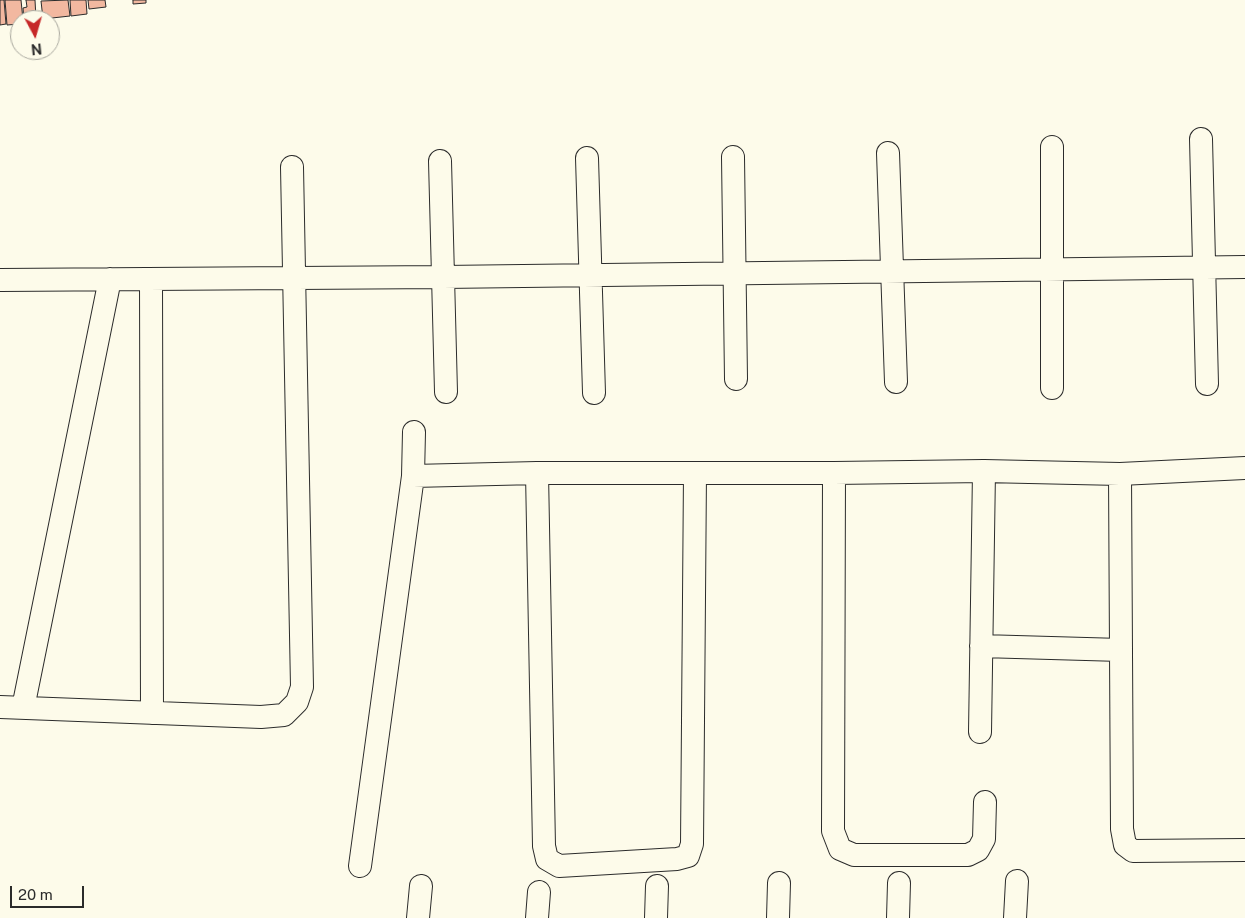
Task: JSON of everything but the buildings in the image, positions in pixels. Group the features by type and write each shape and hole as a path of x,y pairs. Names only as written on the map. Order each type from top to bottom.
{"street":[{"path":"1201,139 1207,384"},
{"path":"1052,147 1052,388"},
{"path":"888,152 896,382"},
{"path":"733,157 736,379"},
{"path":"586,158 594,393"},
{"path":"440,161 446,392"},
{"path":"0,707 261,717 284,715 297,702 302,686 292,167"},
{"path":"0,280 735,274 1245,267"},
{"path":"23,708 110,279"},
{"path":"151,279 152,713"},
{"path":"360,866 413,476 414,432"},
{"path":"413,476 537,473 984,471 1120,474 1245,468"},
{"path":"980,732 984,471"},
{"path":"537,473 544,846 547,859 559,866 677,859 688,856 692,844 695,473"},
{"path":"834,473 833,831 840,849 854,855 968,855 978,850 984,840 985,802"},
{"path":"1120,474 1122,829 1125,845 1134,851 1245,850"},
{"path":"981,646 1121,650"},
{"path":"1015,918 1017,881"},
{"path":"778,918 779,883"},
{"path":"898,918 899,883"},
{"path":"418,918 421,886"},
{"path":"656,918 657,886"},
{"path":"537,918 539,892"}]}
